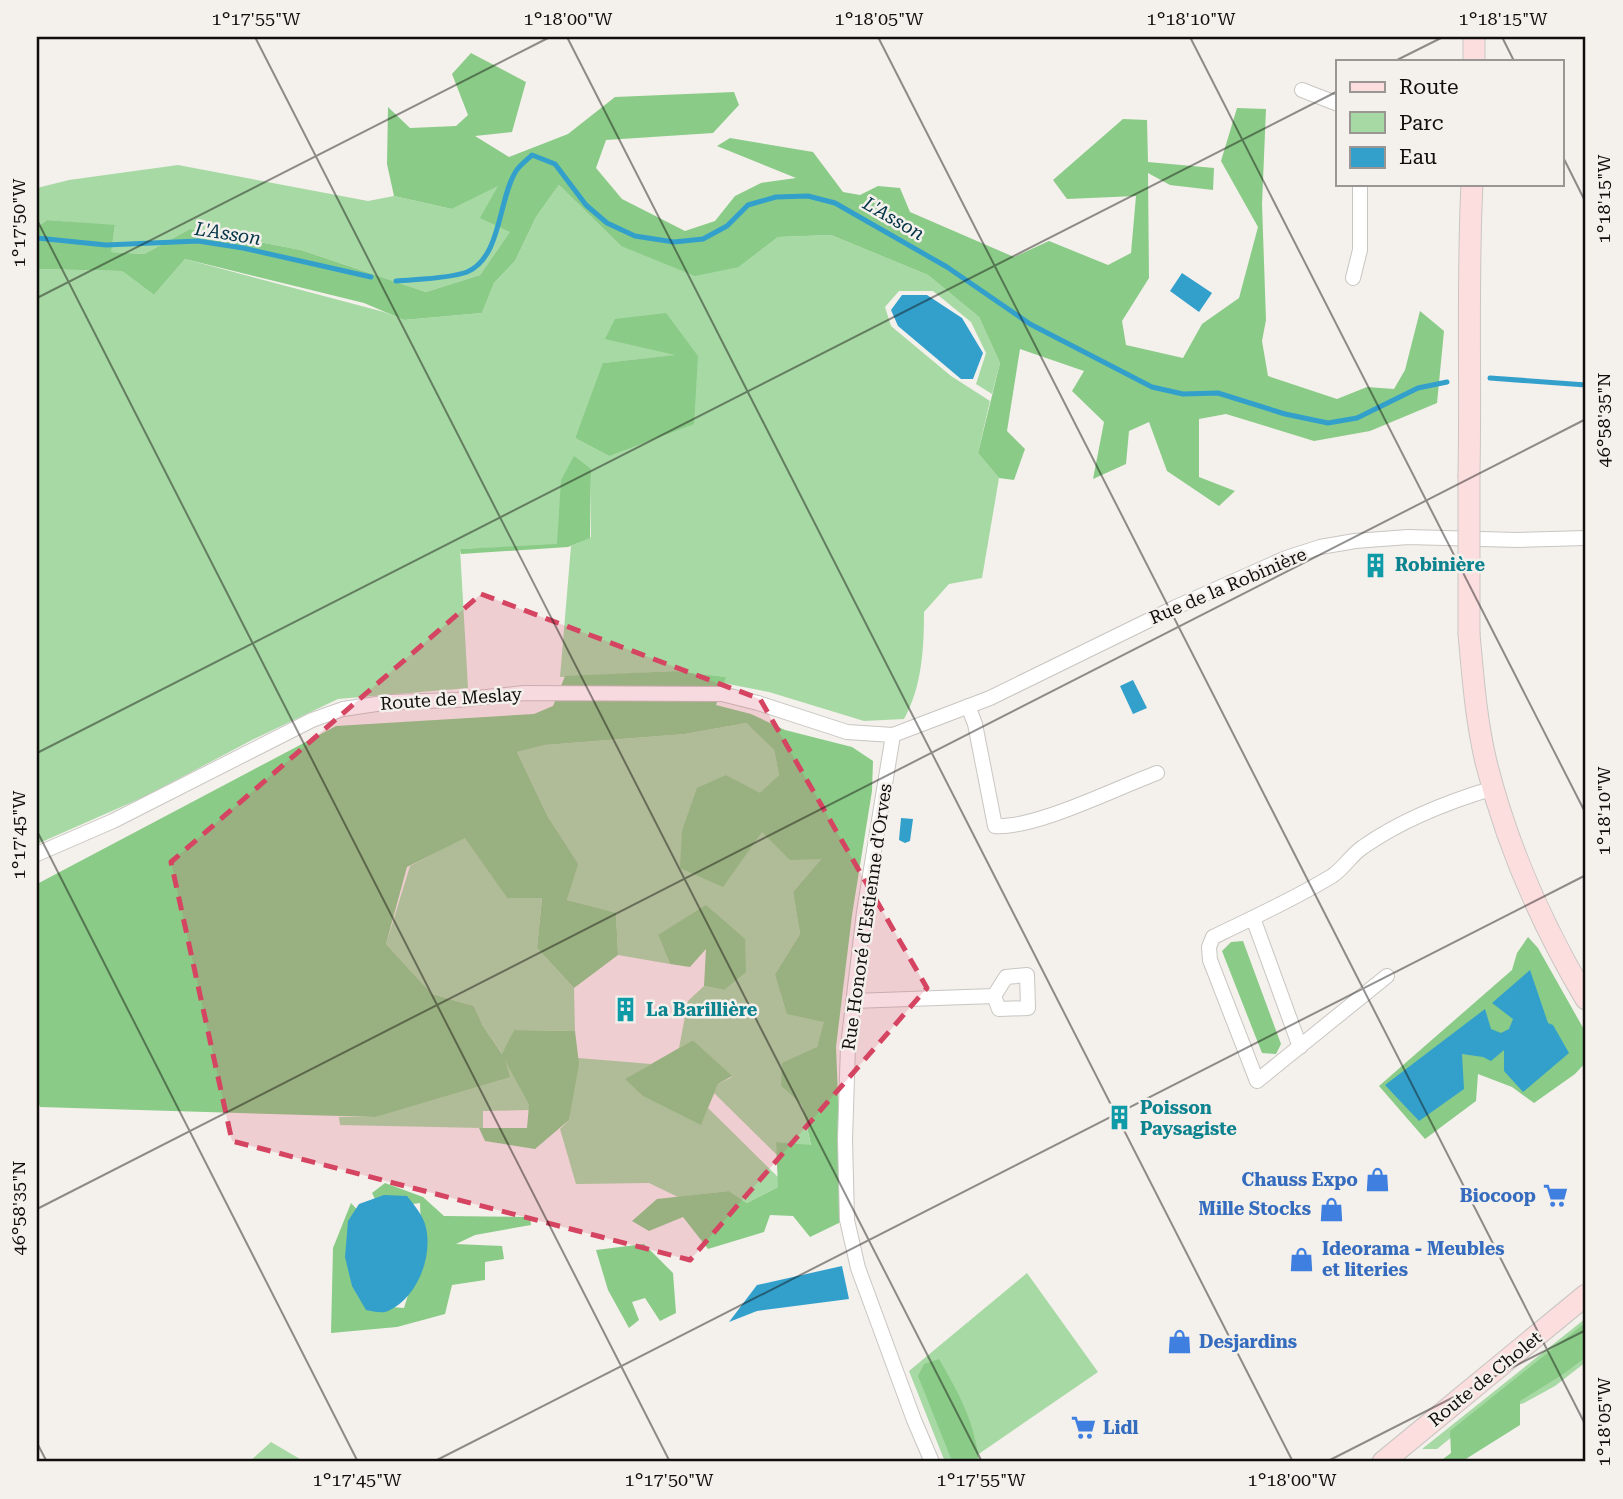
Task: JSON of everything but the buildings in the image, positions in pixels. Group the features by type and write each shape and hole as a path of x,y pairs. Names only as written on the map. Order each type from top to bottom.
{"main road":[{"path":"1474,37 1474,60"},
{"path":"1472,186 1469,251 1469,634 1473,688 1486,760 1506,830 1537,909 1586,999"},
{"name":"Route de Cholet","path":"1383,1462 1586,1296"}],"street":[{"path":"1302,90 1336,103"},
{"path":"1353,278 1360,250 1360,186"},
{"name":"Rue de la Robinière","path":"893,735 990,698 1176,607 1286,558 1320,547 1408,537 1517,540 1586,538"},
{"name":"Route de Meslay","path":"37,854 113,821 327,713 390,702 457,700 524,693 722,694 846,732 893,735"},
{"path":"968,706 975,724 995,826 1010,827 1070,808 1157,773"},
{"name":"Rue Honoré d'Estienne d'Orves","path":"893,735 864,912 848,1046 845,1139 847,1220 858,1268 932,1462"},
{"path":"1387,976 1257,1081 1210,960 1209,947 1213,937 1335,874 1359,849 1373,841 1448,803 1494,788"},
{"path":"1253,918 1300,1047"},
{"path":"853,1000 994,996"}],"highlighted area":[{"path":"481,594 760,699 927,988 690,1260 232,1141 171,862"}],"green space":[{"path":"471,53 526,82 512,132 475,136 509,157 568,134 615,97 734,92 739,105 713,133 606,140 596,168 622,199 685,231 715,221 735,196 761,183 796,178 717,146 730,138 813,152 843,192 860,195 878,186 900,188 910,212 1014,257 1049,241 1108,265 1131,253 1136,196 1067,199 1053,180 1123,119 1147,120 1148,162 1214,168 1213,190 1170,185 1148,173 1149,278 1122,321 1126,345 1183,358 1202,324 1239,298 1258,227 1221,161 1237,108 1266,109 1262,204 1266,320 1262,341 1268,376 1337,399 1367,387 1394,389 1405,370 1420,311 1444,331 1437,403 1370,431 1314,441 1226,414 1199,419 1199,477 1235,491 1219,506 1167,471 1149,422 1129,431 1126,464 1093,479 1104,422 1072,391 1084,371 1020,349 1007,431 1025,449 1014,480 999,478 978,453 1000,363 979,317 928,275 831,235 778,237 739,267 695,276 621,246 559,185 536,217 515,261 494,283 482,313 404,320 364,303 185,259 154,295 122,271 37,269 37,227 47,220 115,225 111,252 144,254 190,229 301,250 426,292 480,275 510,232 480,218 498,186 452,209 394,196 387,164 388,107 410,128 456,126 468,115 452,74"},
{"path":"178,165 368,201 394,196 452,209 499,185 511,231 480,275 426,292 301,250 190,229 144,254 110,252 115,226 47,220 37,227 37,188 69,180"},
{"path":"559,185 621,246 739,267 778,237 831,235 928,275 979,317 1000,363 992,394 976,384 986,353 971,322 933,291 899,291 885,307 891,326 951,376 990,401 978,453 999,478 982,578 949,584 924,612 918,681 904,719 864,721 769,692 723,683 725,677 676,671 560,677 571,546 591,537 591,469 557,545 460,549 468,688 338,699 252,740 146,796 37,844 37,269 122,271 154,295 185,259 384,312 404,320 482,313 494,283 515,261 536,217","holes":["678,355 609,456 575,438 604,363"]},
{"path":"666,313 698,356 694,424 609,456 575,438 603,363 675,355 605,339 615,319"},
{"path":"574,456 591,469 590,538 568,547 461,554 460,549 557,544 561,480"},
{"path":"676,671 726,677 716,705 751,714 785,730 852,747 873,761 872,791 852,915 836,1047 843,1221 810,1237 793,1216 770,1215 764,1232 708,1249 683,1217 649,1231 632,1221 657,1199 729,1191 747,1203 778,1187 776,1142 811,1145 802,1105 781,1086 782,1063 817,1047 824,1022 787,1014 775,974 800,934 793,892 821,859 790,860 762,832 723,887 680,868 682,831 697,788 726,775 760,793 779,775 774,750 746,723 685,734 545,745 517,752 548,817 578,864 567,900 616,913 618,955 574,988 537,948 542,898 507,898 465,838 407,867 386,944 432,994 474,1006 483,1026 502,1054 514,1030 575,1031 579,1064 569,1120 535,1149 485,1141 479,1128 527,1128 529,1105 505,1060 510,1077 375,1117 40,1107 37,1099 37,884 336,726 534,714 553,706 565,676"},
{"path":"746,723 774,750 779,775 760,794 726,775 762,832 821,859 793,892 800,934 775,974 825,1022 817,1047 781,1086 802,1105 811,1146 776,1142 777,1155 714,1093 718,1084 732,1077 693,1040 679,1048 688,1001 704,986 724,990 745,939 658,935 670,964 618,955 616,914 567,900 577,864 548,817 517,752 545,745 685,734"},
{"path":"465,837 507,898 542,897 537,948 574,988 575,1031 514,1030 503,1055 483,1026 474,1006 432,994 386,944 410,866"},
{"path":"706,905 745,939 746,972 724,990 704,986 706,949 690,967 670,964 658,935"},
{"path":"1528,937 1538,948 1586,1033 1586,1062 1575,1074 1534,1103 1512,1087 1478,1074 1476,1101 1425,1139 1379,1086 1512,970 1517,953"},
{"path":"1243,941 1281,1044 1276,1054 1262,1053 1222,951 1231,942"},
{"path":"693,1040 732,1076 718,1084 701,1125 643,1096 625,1079"},
{"path":"503,1055 529,1105 529,1110 483,1111 483,1128 340,1125 339,1117 375,1117"},
{"path":"578,1058 651,1064 626,1079 701,1124 708,1108 778,1177 778,1187 747,1203 729,1191 678,1197 649,1183 576,1184 560,1129 569,1120"},
{"path":"385,1183 423,1197 444,1216 530,1217 531,1225 475,1235 456,1244 502,1246 504,1259 485,1262 485,1280 452,1285 445,1314 397,1327 331,1333 333,1248 351,1203 364,1217 367,1305 404,1308 422,1250 420,1203 382,1213 372,1193"},
{"path":"644,1244 673,1273 676,1313 660,1321 645,1298 632,1302 639,1320 629,1328 608,1290 596,1250"},
{"path":"1027,1273 1098,1372 967,1462 945,1462 909,1371"},
{"path":"1586,1318 1586,1362 1555,1386 1524,1403 1489,1414 1437,1449 1422,1449"},
{"path":"1586,1322 1586,1357 1520,1401 1520,1425 1461,1462 1439,1462 1451,1453 1450,1431"},
{"path":"939,1359 969,1420 977,1446 977,1462 952,1461 918,1376 924,1364"},
{"path":"271,1442 305,1462 249,1462"}],"water":[{"path":"1182,273 1212,293 1199,312 1170,291"},
{"path":"902,295 927,295 962,318 983,353 973,379 961,379 898,326 891,310"},
{"path":"1133,680 1147,708 1133,714 1120,686"},
{"path":"901,818 913,819 910,841 905,843 899,840"},
{"path":"1530,970 1548,1023 1553,1025 1569,1053 1523,1092 1504,1071 1504,1050 1491,1061 1462,1054 1464,1089 1419,1121 1385,1085 1485,1009 1491,1029 1501,1033 1509,1029 1513,1019 1492,1003"},
{"path":"384,1195 407,1196 423,1219 428,1240 424,1264 414,1287 398,1305 380,1312 366,1310 352,1286 345,1257 348,1221 359,1204"},
{"path":"842,1266 849,1299 757,1311 729,1322 757,1285"}],"waterway":[{"name":"L'Asson","path":"396,281 451,276 467,272 478,265 493,241 510,183 518,169 532,155 555,164 586,205 607,223 635,236 674,242 703,239 727,226 748,205 776,197 808,196 835,203 947,267 1030,324 1152,387 1183,394 1218,393 1285,414 1328,423 1357,418 1418,388 1447,382"},
{"name":"L'Asson","path":"37,238 106,245 198,241 243,248 371,277"},
{"name":"L'Asson","path":"1490,378 1586,385"}],"place":[{"name":"Robinière","path":"1375,565"},
{"name":"La Barillière","path":"626,1010"},
{"name":"Poisson Paysagiste","path":"1120,1118"},
{"name":"Chauss Expo","path":"1378,1180"},
{"name":"Biocoop","path":"1556,1196"},
{"name":"Mille Stocks","path":"1331,1209"},
{"name":"Ideorama - Meubles et literies","path":"1302,1259"},
{"name":"Desjardins","path":"1179,1342"},
{"name":"Lidl","path":"1083,1428"}]}
